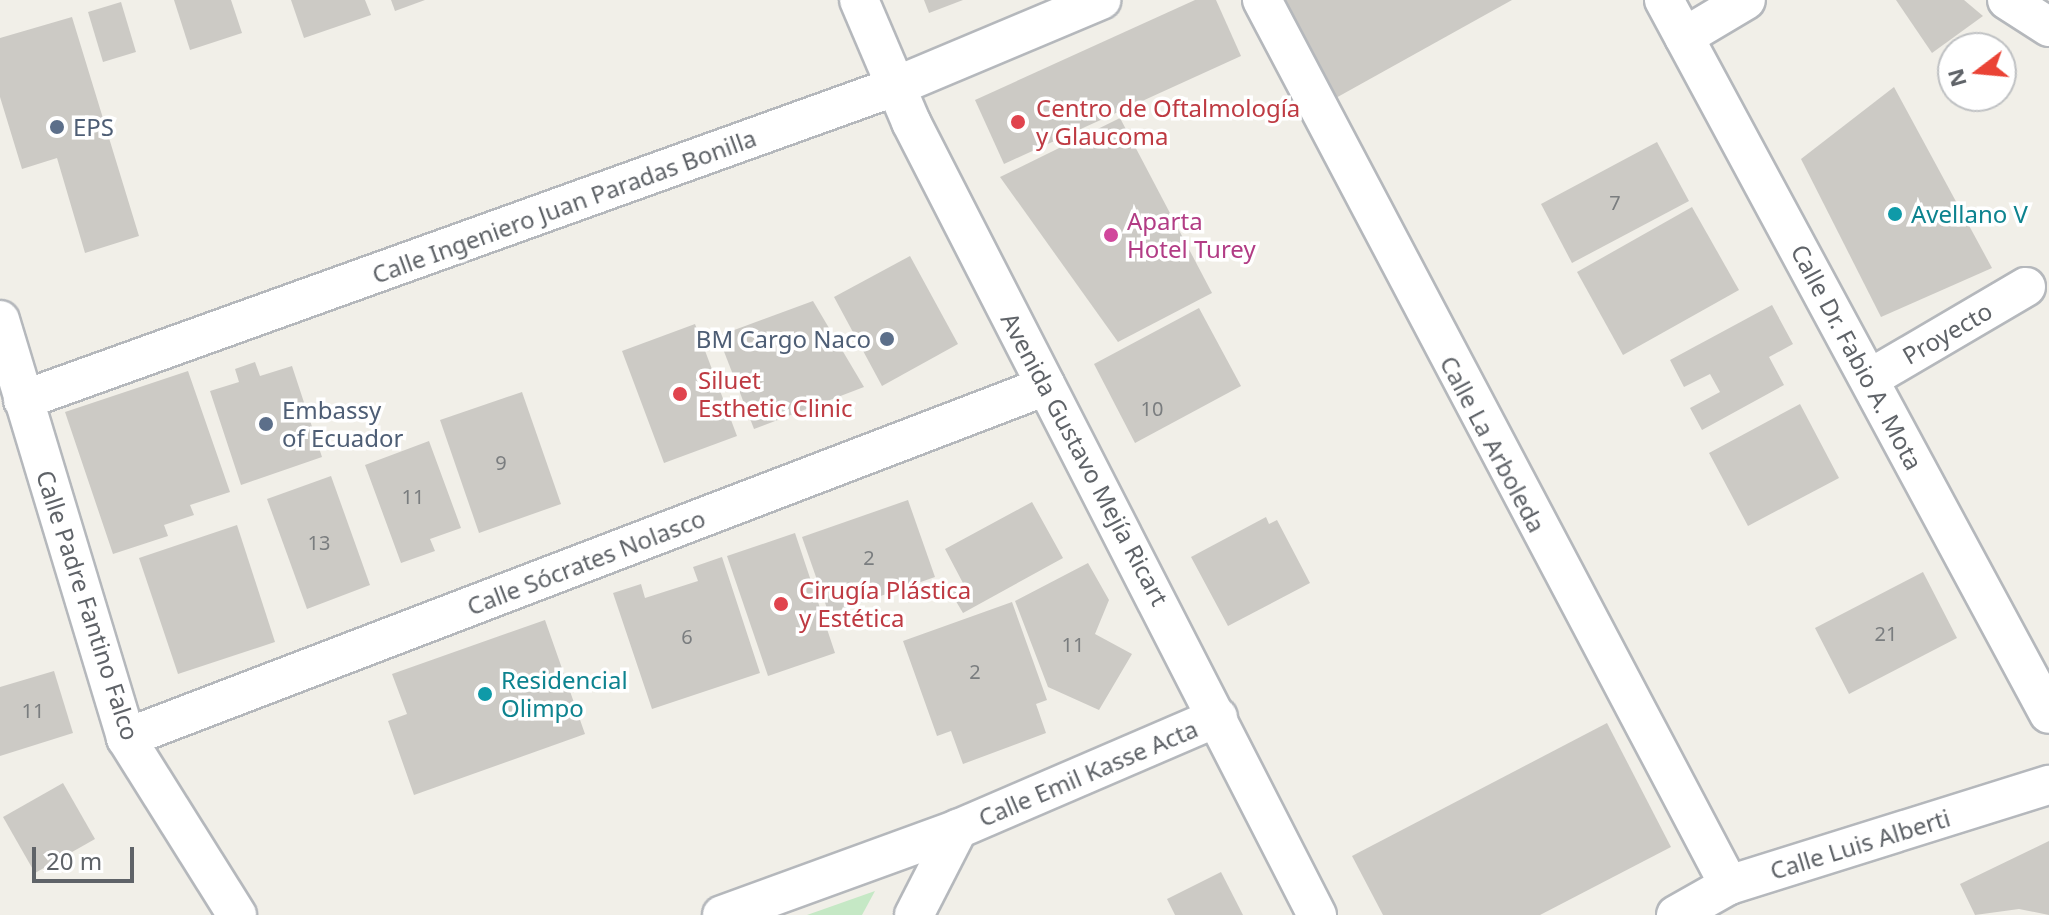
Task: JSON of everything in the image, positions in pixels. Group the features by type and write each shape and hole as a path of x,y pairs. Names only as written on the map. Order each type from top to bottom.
{"street":[{"name":"Avenida Gustavo Mejía Ricart","path":"859,0 894,87 1317,915"},
{"name":"Calle Ingeniero Juan Paradas Bonilla","path":"23,400 894,87 1101,0"},
{"name":"Calle La Arboleda","path":"1262,0 1729,885"},
{"name":"Calle Dr. Fabio A. Mota","path":"1664,0 2049,714"},
{"path":"1684,37 1746,0"},
{"path":"2007,0 2049,27"},
{"name":"Proyecto","path":"1869,379 2026,287"},
{"name":"Calle Padre Fantino Falco","path":"0,320 126,738 237,915"},
{"name":"Calle Sócrates Nolasco","path":"126,738 1046,386"},
{"name":"Calle Emil Kasse Acta","path":"914,915 958,829 1218,717"},
{"name":"Calle Luis Alberti","path":"1676,915 1729,885 2049,785"},
{"path":"722,915 958,829"}],"green space":[{"path":"875,891 862,915 807,915"}],"building":[{"path":"174,0 231,0 242,33 190,50"},
{"path":"291,0 365,0 371,15 304,38"},
{"path":"391,0 425,0 395,11"},
{"path":"924,0 963,0 929,13"},
{"path":"1195,0 1216,0 1241,56 1004,164 975,100"},
{"path":"1267,0 1512,0 1325,104"},
{"path":"1896,0 1964,0 1983,16 1961,32 1937,32 1937,49 1932,53"},
{"path":"121,2 136,52 103,62 88,12"},
{"name":"EPS","path":"72,17 139,236 85,253 57,158 22,169 0,97 0,38"},
{"name":"Avellano V","path":"1894,87 1992,268 1881,317 1801,159"},
{"name":"Aparta Hotel Turey","path":"1120,118 1212,293 1118,342 1000,177"},
{"path":"1657,142 1689,201 1572,263 1541,204"},
{"path":"1692,207 1739,290 1623,355 1577,272"},
{"path":"910,256 958,344 882,386 834,297"},
{"path":"813,301 864,387 754,429 718,336"},
{"path":"1772,305 1793,344 1769,357 1784,385 1702,430 1690,408 1720,392 1710,374 1684,387 1670,360"},
{"path":"1199,308 1241,386 1135,443 1094,364"},
{"name":"Siluet Esthetic Clinic","path":"695,324 737,436 664,463 622,351"},
{"name":"Embassy of Ecuador","path":"255,362 260,376 292,366 322,457 241,485 210,391 239,382 235,369"},
{"path":"188,371 230,492 190,505 194,515 164,525 168,536 113,554 65,412"},
{"path":"522,392 561,504 479,533 440,420"},
{"path":"1800,404 1839,478 1748,526 1709,453"},
{"path":"429,441 461,528 430,539 435,551 401,563 365,465"},
{"path":"331,476 370,585 307,609 267,499"},
{"path":"908,500 935,577 829,614 802,537"},
{"path":"1032,502 1063,558 963,613 951,593 964,585 945,549"},
{"path":"1266,517 1269,524 1277,520 1310,583 1228,626 1191,557"},
{"path":"237,525 275,642 178,674 139,558"},
{"name":"Cirugía Plástica y Estética","path":"795,533 835,653 768,676 727,556"},
{"path":"722,557 760,673 652,709 613,593 641,584 645,598 698,581 693,567"},
{"path":"1088,563 1109,600 1095,634 1132,654 1099,710 1048,687 1015,601"},
{"path":"1923,572 1957,638 1849,694 1815,628"},
{"path":"1012,602 1047,700 1036,704 1046,733 963,764 951,731 937,736 903,641"},
{"name":"Residencial Olimpo","path":"545,620 585,734 414,795 388,721 407,714 392,674"},
{"path":"54,671 73,733 0,756 0,687"},
{"path":"1607,723 1671,847 1540,915 1383,915 1352,856"},
{"path":"63,783 95,839 35,873 3,817"},
{"path":"2049,841 2049,915 2019,909 1975,915 1960,884"},
{"path":"1221,872 1243,915 1175,915 1167,899"}],"place":[{"name":"Centro de Oftalmología y Glaucoma","path":"1018,122"},
{"name":"EPS","path":"57,127"},
{"name":"Avellano V","path":"1895,214"},
{"name":"Aparta Hotel Turey","path":"1111,235"},
{"name":"BM Cargo Naco","path":"887,339"},
{"name":"Siluet Esthetic Clinic","path":"680,394"},
{"name":"Embassy of Ecuador","path":"266,424"},
{"name":"Cirugía Plástica y Estética","path":"781,604"},
{"name":"Residencial Olimpo","path":"485,694"}]}
